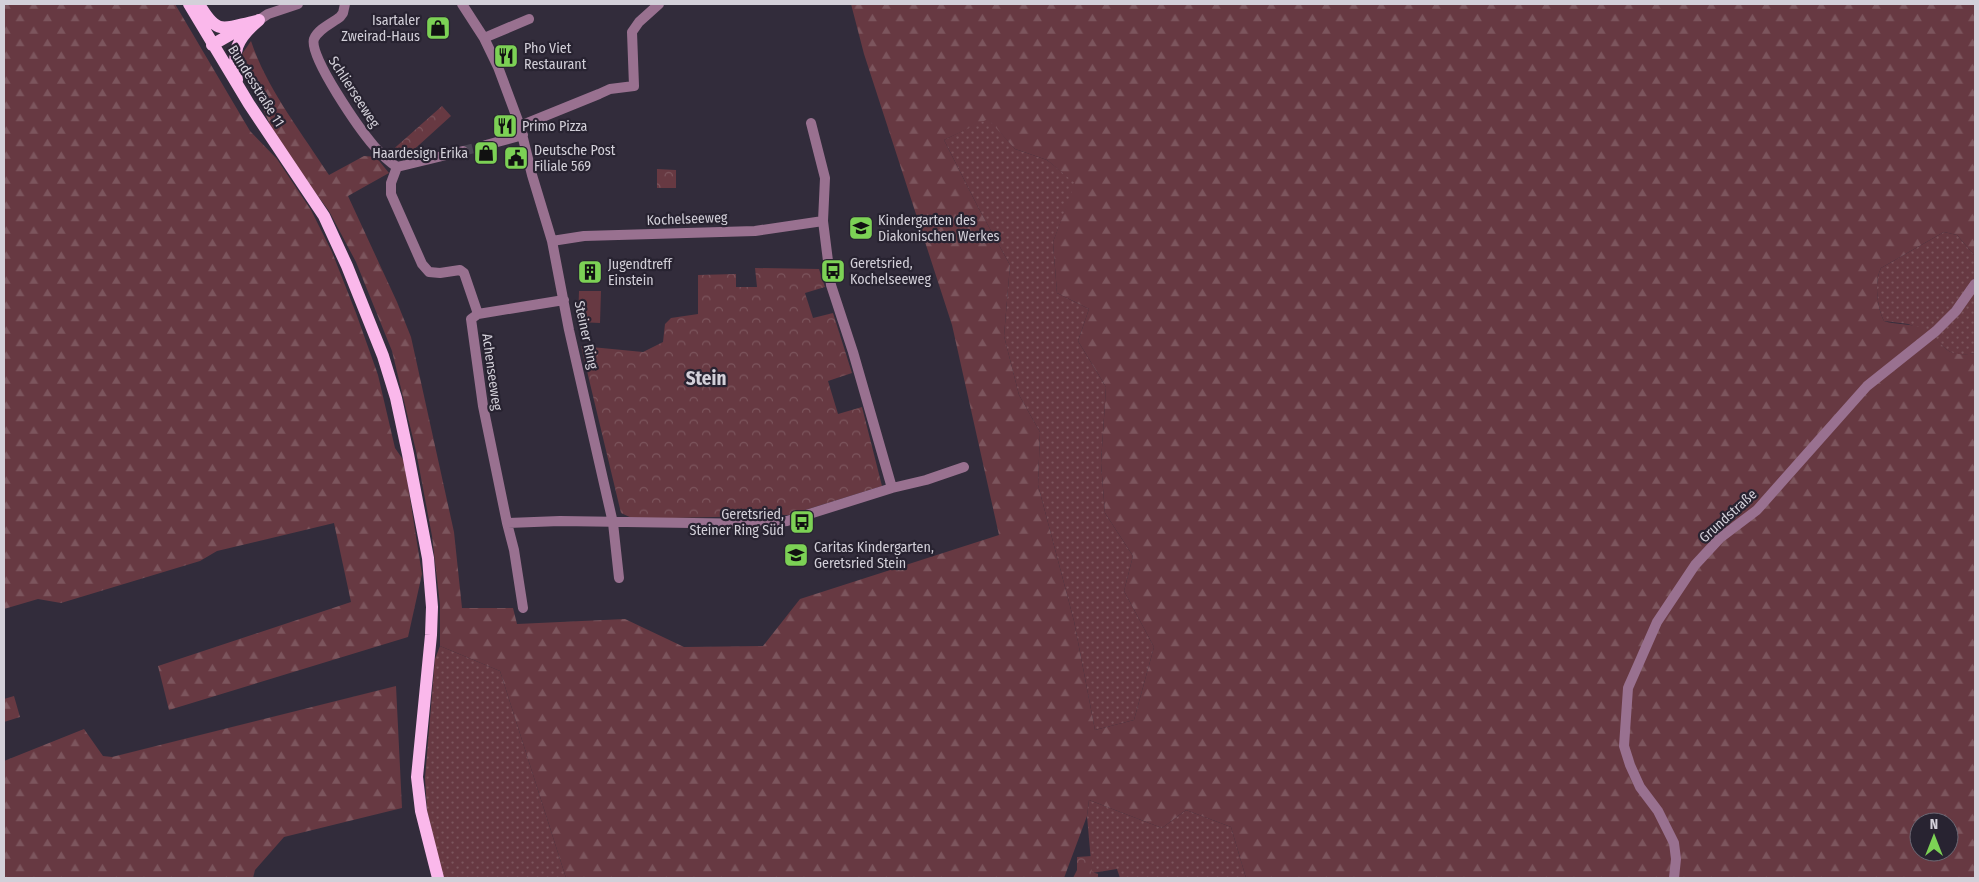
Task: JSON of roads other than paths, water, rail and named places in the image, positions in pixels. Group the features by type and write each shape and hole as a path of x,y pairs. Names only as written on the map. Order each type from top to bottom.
{"main road":[{"name":"Bundesstraße 11","path":"189,4 212,46 324,216 384,356 396,398 428,558 432,607 417,777 421,811 438,878"},
{"path":"199,4 213,25 218,27 233,27 259,20"},
{"path":"212,46 231,33 259,20"},
{"path":"238,85 234,62 238,44 242,36 259,20"}],"street":[{"path":"259,20 268,14 298,4"},
{"name":"Schlierseeweg","path":"345,4 340,17 317,34 313,41 314,50 338,93 373,145 397,167"},
{"name":"Steiner Ring","path":"462,4 484,38 498,67 522,130 532,175 552,241 613,522 619,578"},
{"path":"486,145 610,88 634,86 632,32 639,22 659,4"},
{"path":"484,38 529,19"},
{"path":"811,123 825,178 822,221 831,284 858,369 892,488"},
{"path":"463,151 397,167 391,194 422,264 429,272 440,273 460,270 464,273 478,314 564,300"},
{"name":"Kochelseeweg","path":"552,241 584,236 755,231 822,221"},
{"name":"Grundstraße","path":"1674,878 1676,859 1674,843 1658,812 1640,787 1624,746 1628,688 1657,622 1690,572 1720,538 1757,510 1867,386 1936,330 1956,311 1975,284"},
{"name":"Achenseeweg","path":"478,314 471,319 482,397 514,550 523,608"},
{"path":"507,523 560,521 759,524 787,521 964,467"}],"tunnel":[{"path":"463,151 486,145"}],"place":[{"name":"Isartaler Zweirad-Haus","path":"438,28"},
{"name":"Pho Viet Restaurant","path":"506,56"},
{"name":"Primo Pizza","path":"505,126"},
{"name":"Haardesign Erika","path":"486,153"},
{"name":"Deutsche Post Filiale 569","path":"516,158"},
{"name":"Kindergarten des Diakonischen Werkes","path":"861,228"},
{"name":"Geretsried, Kochelseeweg","path":"833,271"},
{"name":"Jugendtreff Einstein","path":"590,272"},
{"name":"Geretsried, Steiner Ring Süd","path":"802,522"},
{"name":"Caritas Kindergarten, Geretsried Stein","path":"796,555"}],"district":[{"name":"Stein","path":"706,378"}]}
